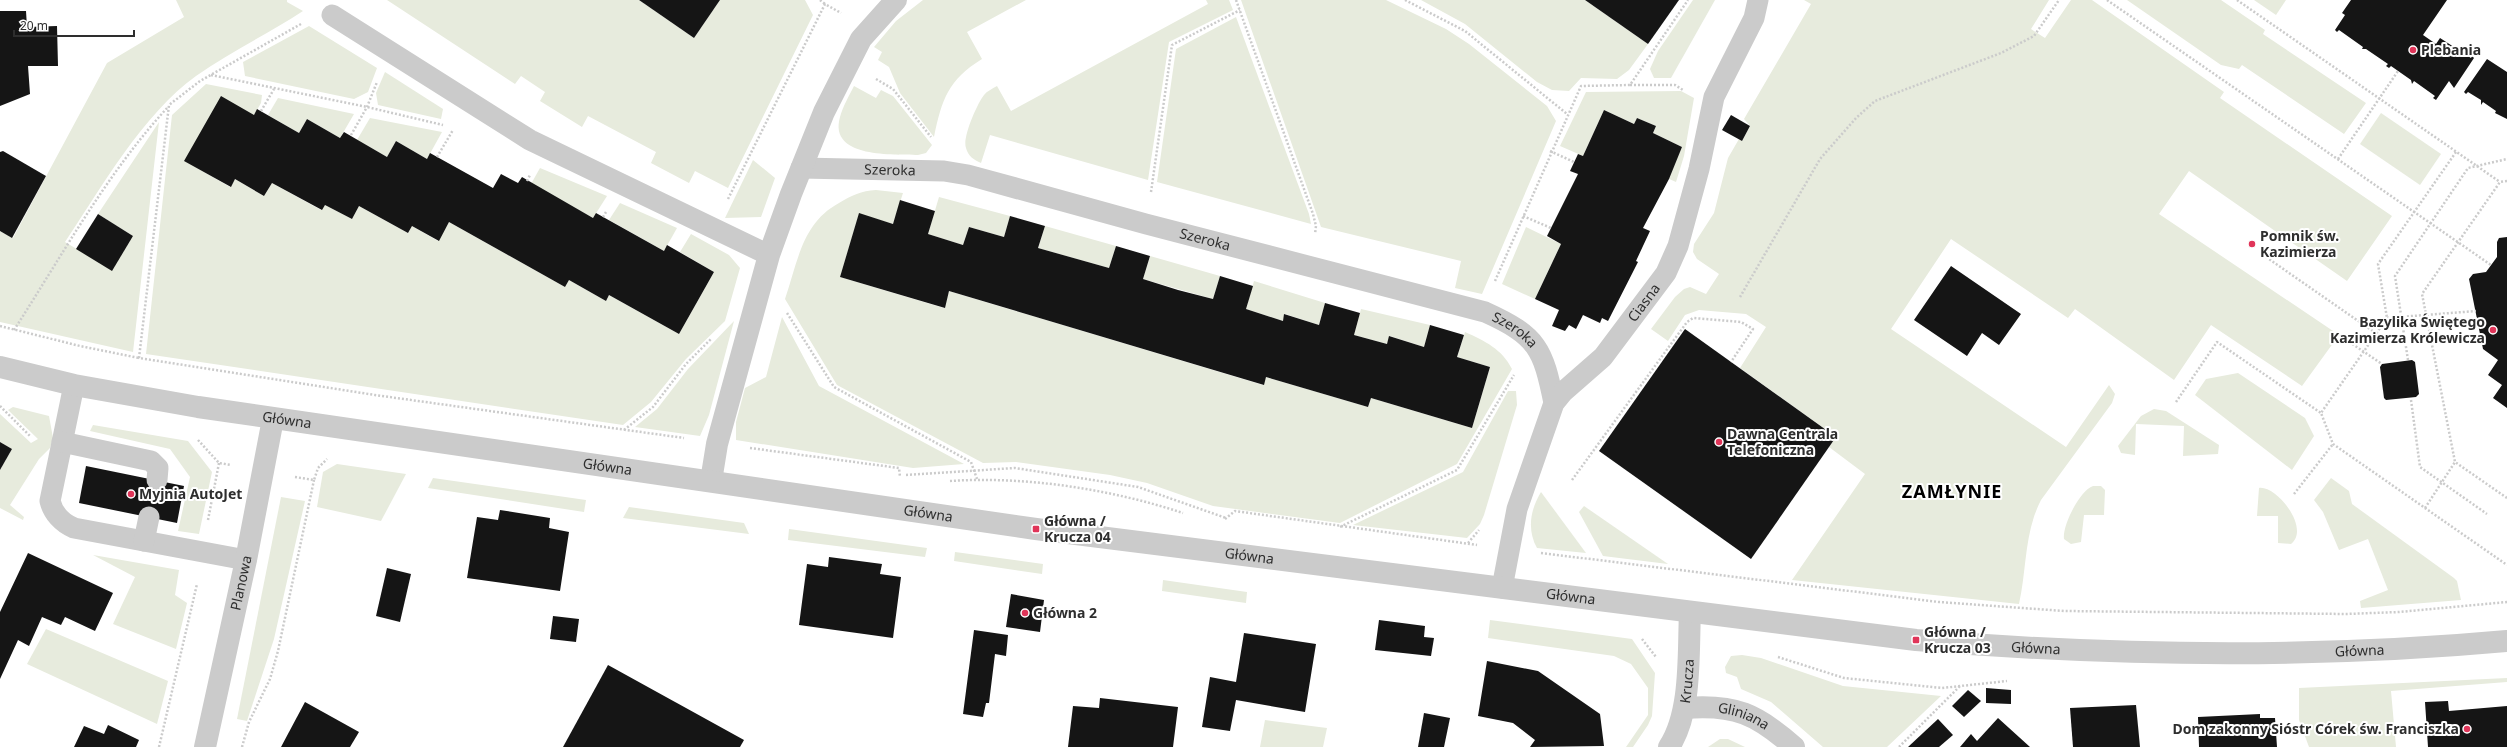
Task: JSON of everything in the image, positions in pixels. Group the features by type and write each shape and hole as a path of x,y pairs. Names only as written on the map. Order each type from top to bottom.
{"street":[{"path":"711,481 717,444 769,255 801,168 860,39 896,0"},
{"name":"Główna","path":"0,367 74,385 273,419 711,481 1036,530 1916,640 2035,650 2163,654 2268,654 2437,647 2507,641"},
{"name":"Planowa","path":"205,747 246,560 273,419"},
{"name":"Krucza","path":"1669,747 1679,728 1685,708 1690,612"},
{"name":"Gliniana","path":"1685,708 1714,706 1737,710 1757,718 1794,747"}],"lane":[{"name":"Ciasna","path":"1502,588 1508,549 1522,494 1554,403 1563,392 1603,357 1666,273 1678,246 1699,169 1711,109 1720,83 1754,18 1758,0"},
{"path":"332,15 530,140 769,255"},
{"name":"Szeroka","path":"801,168 944,171 968,174 1146,224 1485,312 1516,328 1530,338 1540,351 1546,364 1554,403"},
{"path":"74,385 50,501 55,513 74,528 246,560"},
{"path":"62,442 151,460 158,468 157,480"},
{"path":"144,541 149,517"}],"path":[{"path":"820,0 843,14"},
{"path":"1236,0 1313,214 1316,226 1309,266"},
{"path":"1405,0 1465,31 1567,114"},
{"path":"1630,85 1688,0"},
{"path":"1740,298 1820,159 1856,118 1875,101 2001,53 2034,36 2059,0"},
{"path":"2108,0 2491,265"},
{"path":"2237,0 2500,182 2507,181"},
{"path":"714,228 825,4"},
{"path":"1146,224 1172,45 1240,10"},
{"path":"14,330 90,211 144,132 169,105 211,75 305,21"},
{"path":"848,63 893,90 932,138"},
{"path":"2338,159 2398,71"},
{"path":"211,75 367,106 455,128 437,157"},
{"path":"1492,288 1550,152 1581,86 1675,86 1705,102 1711,109"},
{"path":"261,111 274,88"},
{"path":"139,358 169,105"},
{"path":"350,136 367,106"},
{"path":"1550,152 1574,162"},
{"path":"2320,413 2387,318 2378,264 2456,152"},
{"path":"2408,360 2395,276 2468,168 2507,159"},
{"path":"2500,182 2422,294 2455,462 2507,498"},
{"path":"1523,216 1550,228"},
{"path":"2266,257 2377,334"},
{"path":"784,308 834,387 971,462 977,479"},
{"path":"2387,318 2476,311"},
{"path":"1572,480 1687,322 1693,318 1741,322 1754,329 1731,362"},
{"path":"0,326 139,358 717,444 899,468 901,480"},
{"path":"2339,335 2382,364"},
{"path":"624,430 653,407 686,364 714,336"},
{"path":"2176,402 2217,342 2320,413 2333,444 2507,565"},
{"path":"1340,527 1458,470 1518,368"},
{"path":"2411,400 2420,467 2487,514"},
{"path":"0,406 35,441"},
{"path":"2294,494 2333,444"},
{"path":"2425,508 2455,462"},
{"path":"159,747 191,616 219,463"},
{"path":"894,476 1015,468 1125,484 1150,490 1231,520"},
{"path":"946,482 977,479 1013,479 1145,500 1188,514"},
{"path":"242,747 249,722 270,679 278,651 314,480"},
{"path":"1222,521 1235,511 1468,544 1939,602 2064,611 2346,614 2507,602"},
{"path":"1468,544 1483,525"},
{"path":"1898,747 1960,686"}],"shaded area":[{"path":"176,0 287,0 287,2 303,11 209,67 177,92 158,110 124,153 65,242 112,270 133,236 98,214 159,122 133,352 0,322 0,231 13,238 107,63 184,17"},
{"path":"387,0 639,0 694,38 720,0 805,0 813,15 728,188 695,171 689,183 651,163 656,152 588,116 582,127 540,101 545,92 521,76 515,84"},
{"path":"923,0 1026,0 967,32 982,59 961,75 948,92 940,112 934,137 900,93 889,67 878,60 882,52 874,47 896,21"},
{"path":"1206,0 1229,0 1233,10 1169,42 1148,180 990,135 981,163 968,153 965,143 968,129 981,99 990,90 997,86 1011,111 1208,4"},
{"path":"1241,0 1386,0 1446,29 1469,44 1547,106 1556,121 1482,294 1455,288 1461,261 1321,227"},
{"path":"1421,0 1585,0 1648,44 1629,70 1617,79 1581,78 1569,91 1552,90 1537,82 1465,24"},
{"path":"1693,0 1715,0 1671,78 1654,78 1650,69 1658,51"},
{"path":"1804,0 2049,0 2031,29 2045,38 2071,0 2092,0 2224,92 2220,98 2392,216 2347,281 2189,171 2159,214 2339,335 2302,386 2211,325 2174,380 2075,309 2068,318 1951,239 1891,329 2066,447 2109,385 2115,394 2112,403 2041,500 2029,538 2019,604 1792,580 1865,474 1829,447 1836,437 1740,368 1766,327 1746,314 1699,310 1685,315 1668,341 1651,329 1675,297 1684,289 1690,287 1706,294 1719,274 1697,259 1693,252 1694,244 1714,213 1728,158 1739,139 1742,141 1750,126 1744,119 1811,4"},
{"path":"2127,0 2221,0 2265,30 2263,34 2366,103 2344,134 2242,65 2239,69 2221,65"},
{"path":"2254,0 2286,0 2276,15"},
{"path":"1236,17 1309,214 1311,224 1157,182 1176,49"},
{"path":"309,26 377,68 368,92 354,99 245,76 243,62"},
{"path":"385,72 443,109 441,119 378,105 376,93"},
{"path":"206,84 262,95 261,103 254,115 185,161 230,187 235,179 264,196 272,183 321,210 325,205 352,219 359,206 408,233 412,226 438,241 449,222 565,287 569,280 606,301 609,295 679,334 714,272 680,252 691,234 729,255 740,268 725,321 686,359 651,402 623,425 146,354 172,115"},
{"path":"854,86 876,98 881,90 893,96 932,145 926,153 918,155 880,154 853,147 844,141 839,131 840,117 844,105"},
{"path":"1681,91 1694,98 1684,156 1676,182 1667,178 1682,147 1653,133 1656,126 1637,118 1634,124 1604,110 1583,156 1560,146 1586,92"},
{"path":"278,98 354,114 340,138 307,119 299,133 268,115"},
{"path":"2381,113 2441,154 2420,185 2360,144"},
{"path":"370,118 442,132 427,159 396,141 387,157 357,140"},
{"path":"753,160 775,178 761,217 725,218"},
{"path":"540,168 607,196 593,218 531,184"},
{"path":"876,190 903,193 893,224 859,214 840,277 944,308 949,291 1263,385 1266,377 1368,407 1371,398 1472,428 1490,367 1457,357 1465,332 1492,346 1503,356 1512,369 1457,464 1340,523 1213,506 1147,483 1110,475 1016,462 983,463 837,385 785,299 803,244 817,221 827,211 848,198 861,192"},
{"path":"939,197 1010,216 1004,237 969,227 963,245 928,234"},
{"path":"620,203 677,228 664,251 609,220"},
{"path":"1045,226 1116,246 1109,268 1038,248"},
{"path":"1526,227 1561,244 1535,299 1502,284"},
{"path":"1150,256 1220,276 1213,299 1143,279"},
{"path":"1254,281 1325,303 1319,325 1285,314 1283,321 1246,309"},
{"path":"1361,309 1430,325 1424,347 1390,336 1387,344 1354,335"},
{"path":"782,317 819,386 964,464 913,468 736,440 736,422 745,388 766,377"},
{"path":"734,321 709,415 700,436 635,427 657,409 688,369"},
{"path":"2238,373 2305,418 2314,436 2292,470 2195,395 2206,379"},
{"path":"1508,391 1516,391 1517,405 1484,515 1480,524 1467,538 1353,525 1463,472"},
{"path":"13,407 49,416 53,438 50,448 39,459 10,505 24,517 23,520 0,508 0,470 12,449 0,442 0,414 31,443 38,439 8,410"},
{"path":"2154,409 2166,411 2219,445 2218,454 2183,456 2184,426 2136,424 2135,455 2121,453 2118,446 2141,416"},
{"path":"93,425 188,441 212,472 199,534 178,531 190,477 170,449 90,431"},
{"path":"337,464 406,474 381,521 317,507 323,472"},
{"path":"433,478 586,500 584,512 428,488"},
{"path":"2331,478 2349,491 2352,504 2454,578 2457,581 2461,600 2361,608 2360,601 2388,590 2368,539 2339,550 2323,512 2314,500"},
{"path":"2093,486 2101,486 2105,490 2104,515 2084,515 2081,542 2071,544 2064,539 2064,533 2069,518 2083,494"},
{"path":"2259,488 2266,489 2274,493 2289,509 2297,528 2296,537 2291,544 2278,543 2278,516 2257,516"},
{"path":"1541,492 1586,553 1537,548 1532,534 1531,520 1534,506"},
{"path":"281,497 305,501 274,639 247,721 237,719"},
{"path":"1584,506 1668,564 1603,556 1579,512"},
{"path":"629,507 744,523 749,534 623,518"},
{"path":"789,529 927,548 925,557 788,540"},
{"path":"955,552 1043,564 1042,574 954,561"},
{"path":"93,555 179,570 175,595 187,603 176,649 113,624 135,577"},
{"path":"1163,580 1247,592 1246,603 1162,591"},
{"path":"1490,620 1632,639 1655,673 1652,716 1648,725 1633,747 1626,747 1648,715 1648,688 1631,664 1614,656 1488,638"},
{"path":"46,629 168,681 157,724 27,664"},
{"path":"1742,655 1761,658 1843,686 1941,696 1887,747 1823,747 1771,702 1741,689 1737,677 1726,673 1725,667 1731,656"},
{"path":"2507,678 2507,682 2391,691 2396,747 2309,747 2299,720 2299,688"},
{"path":"1265,720 1327,728 1323,747 1260,747"},
{"path":"1720,739 1728,739 1745,747 1708,747"}],"building":[{"path":"639,0 720,0 694,38"},
{"path":"1585,0 1679,0 1648,44"},
{"name":"Plebania","path":"2351,0 2447,0 2423,35 2436,44 2440,38 2471,58 2472,56 2474,58 2454,88 2449,81 2436,100 2433,98 2435,96 2414,81 2412,84 2411,80 2391,66 2389,68 2386,66 2388,64 2366,49 2362,49 2363,47 2339,30 2337,32 2335,30 2345,15 2342,13"},
{"path":"0,11 26,11 27,27 57,26 58,66 28,66 30,94 0,106"},
{"path":"2487,59 2507,72 2507,119 2495,113 2496,111 2483,102 2481,105 2481,100 2468,92 2466,94 2464,92"},
{"path":"221,96 254,115 257,109 299,133 307,119 340,138 344,132 387,157 396,141 427,159 430,153 493,188 501,174 518,183 522,177 593,218 596,213 664,251 667,245 714,272 679,334 609,295 606,301 569,280 565,287 449,222 439,241 412,226 408,233 359,206 352,219 325,205 322,210 272,183 264,196 235,179 231,187 184,161"},
{"path":"1604,110 1634,124 1637,118 1656,126 1653,133 1682,147 1669,179 1643,228 1650,231 1636,261 1638,262 1608,321 1602,318 1600,323 1583,315 1576,329 1569,325 1565,331 1552,326 1559,310 1535,299 1561,244 1547,236 1578,174 1570,171 1578,154 1583,156"},
{"path":"1731,115 1750,126 1742,141 1722,130"},
{"path":"3,151 46,176 12,238 0,231 0,152"},
{"path":"900,200 935,211 928,234 963,245 969,227 1004,237 1010,216 1045,226 1038,248 1109,268 1116,246 1150,256 1143,279 1178,290 1213,299 1220,276 1253,286 1246,309 1283,321 1284,314 1319,325 1325,303 1360,313 1354,335 1387,344 1389,336 1424,347 1430,325 1464,335 1457,357 1490,367 1472,428 1371,398 1368,407 1266,377 1264,385 949,291 945,308 840,277 859,213 893,224"},
{"path":"98,214 133,236 112,271 76,249"},
{"name":"Bazylika Świętego Kazimierza Królewicza","path":"2507,237 2507,408 2493,398 2502,385 2488,375 2498,360 2483,349 2469,279 2473,274 2486,272 2497,257 2497,242 2499,238"},
{"path":"1951,266 2021,314 1999,345 1982,333 1967,356 1914,320"},
{"name":"Dawna Centrala Telefoniczna","path":"1685,329 1836,437 1751,559 1599,451"},
{"path":"2412,360 2415,362 2419,394 2416,397 2386,400 2384,398 2380,367 2382,364"},
{"path":"0,442 12,449 0,470"},
{"name":"Myjnia AutoJet","path":"86,466 184,486 177,523 79,503"},
{"path":"500,510 550,518 549,528 569,532 560,591 467,578 477,517 498,520"},
{"path":"28,553 113,593 95,631 65,617 61,625 42,617 29,646 18,640 0,679 0,612"},
{"path":"829,557 882,564 880,574 901,577 893,638 799,625 807,564 828,567"},
{"path":"387,568 411,574 400,622 376,616"},
{"name":"Główna 2","path":"1011,594 1044,600 1040,632 1006,627"},
{"path":"553,616 579,619 576,642 550,639"},
{"path":"1379,620 1425,626 1424,637 1434,638 1431,656 1375,650"},
{"path":"974,630 1008,635 1006,656 995,654 989,703 986,703 983,717 963,714"},
{"path":"1244,633 1316,644 1305,712 1236,700 1230,731 1202,727 1210,677 1236,682"},
{"path":"1487,661 1538,671 1600,714 1604,746 1530,747 1535,740 1513,723 1478,716"},
{"path":"608,665 744,740 740,747 563,747"},
{"path":"1986,688 2011,690 2011,704 1986,703"},
{"path":"1968,690 1981,701 1964,717 1952,706"},
{"path":"1100,698 1178,707 1173,747 1068,747 1073,706 1099,708"},
{"name":"Dom zakonny Sióstr Córek św. Franciszka","path":"2448,701 2449,711 2507,706 2507,747 2428,747 2425,702"},
{"path":"305,702 359,732 350,747 281,747"},
{"path":"2136,705 2140,747 2073,747 2070,708"},
{"path":"1424,713 1450,718 1444,747 1418,747"},
{"path":"2260,714 2260,718 2275,718 2277,747 2199,747 2198,717"},
{"path":"1998,718 2030,747 1960,747 1971,734 1977,741"},
{"path":"1938,719 1953,735 1939,747 1908,747"},
{"path":"108,725 139,740 136,747 74,747 84,726 104,734"}],"place":[{"name":"Plebania","path":"2413,50"},
{"name":"Pomnik św. Kazimierza","path":"2252,244"},
{"name":"Bazylika Świętego Kazimierza Królewicza","path":"2493,330"},
{"name":"Dawna Centrala Telefoniczna","path":"1719,442"},
{"name":"Myjnia AutoJet","path":"131,494"},
{"name":"Główna / Krucza 04","path":"1036,529"},
{"name":"Główna 2","path":"1025,613"},
{"name":"Główna / Krucza 03","path":"1916,640"},
{"name":"Dom zakonny Sióstr Córek św. Franciszka","path":"2467,729"}],"district":[{"name":"ZAMŁYNIE","path":"1952,492"}]}
